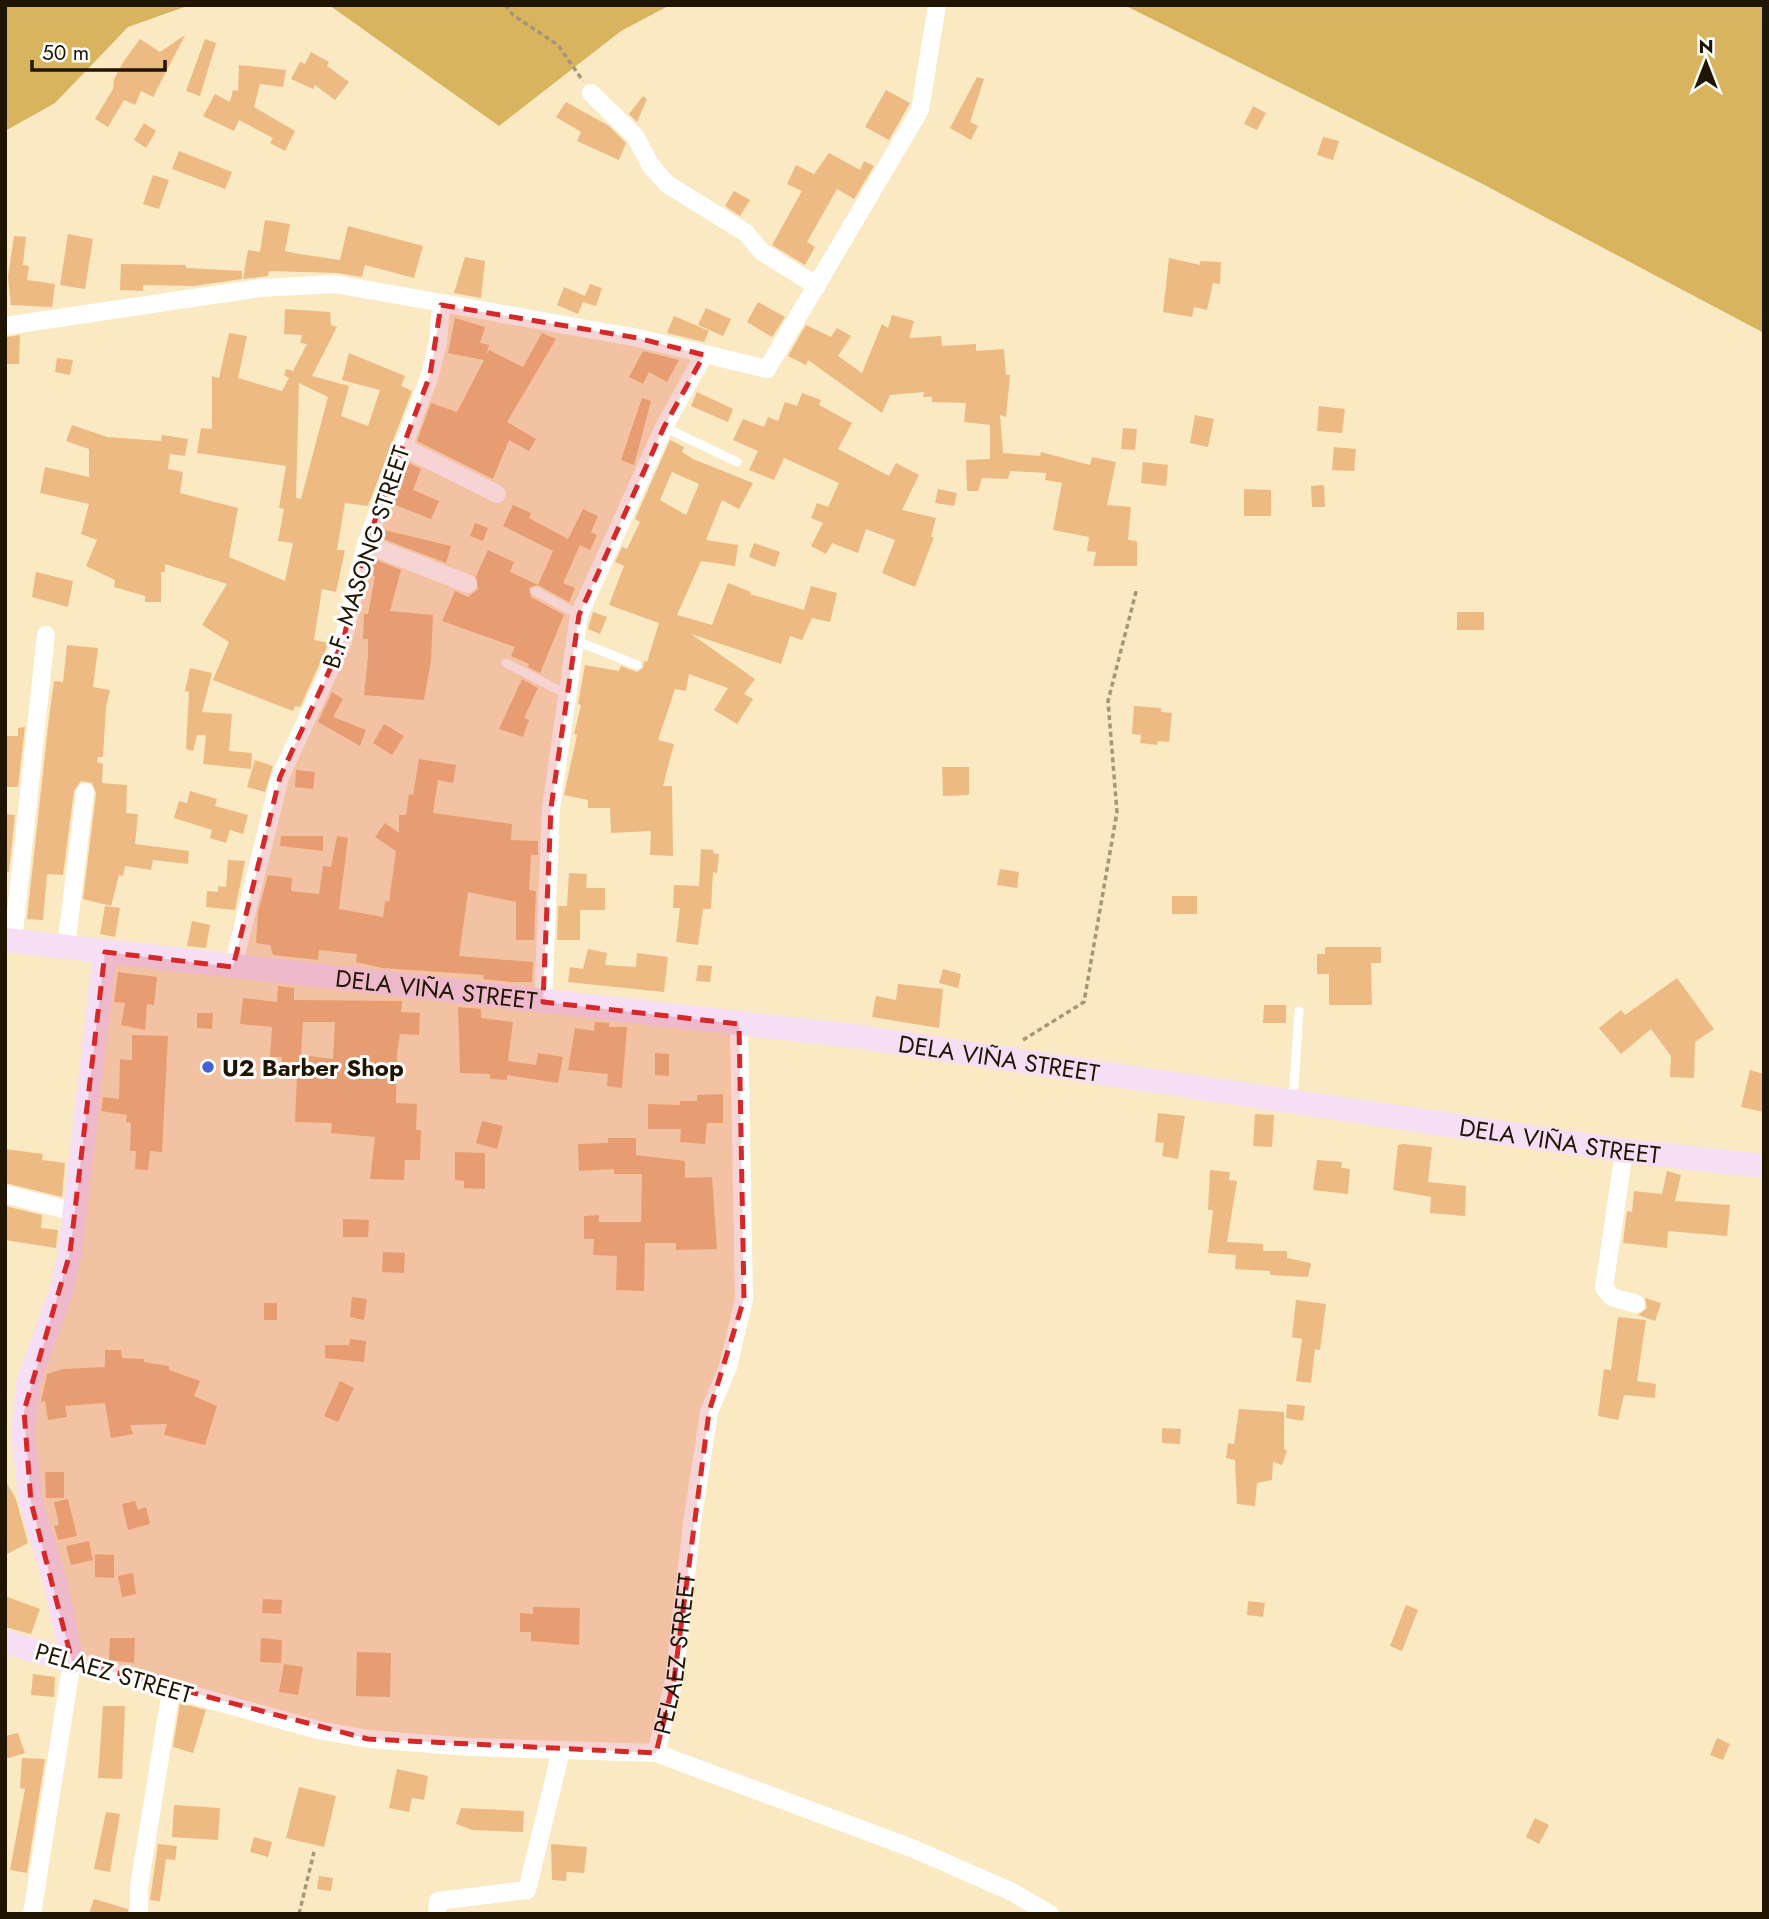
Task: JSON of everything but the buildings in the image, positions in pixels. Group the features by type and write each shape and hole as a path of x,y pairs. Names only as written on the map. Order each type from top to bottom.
{"street":[{"path":"5,326 260,288 335,284 416,296 441,305 638,338 767,369 920,110 937,5"},
{"path":"591,93 635,135 651,166 667,184 746,233 762,253 817,286"},
{"name":"B.F. MASONG STREET","path":"233,967 280,778 343,641 366,544 430,375 438,342 441,305"},
{"path":"543,1002 551,808 579,615 664,427 704,355"},
{"path":"402,447 497,494"},
{"path":"366,544 468,584"},
{"path":"9,940 46,635"},
{"path":"66,947 85,792"},
{"name":"DELA VIÑA STREET","path":"9,940 853,1036 1624,1151 1764,1166"},
{"path":"32,1914 72,1661 56,1585 14,1439 28,1384 62,1289 75,1212 105,951"},
{"name":"PELAEZ STREET","path":"5,1642 318,1730 368,1739 561,1751 656,1753 674,1680 692,1524 709,1412 728,1367 744,1299 739,1024"},
{"path":"1624,1151 1604,1288 1612,1297 1636,1304"},
{"path":"5,1194 75,1212"},
{"path":"139,1914 139,1887 172,1689"},
{"path":"437,1914 438,1901 527,1889 561,1751"},
{"path":"656,1753 914,1849 1012,1892 1050,1914"}],"lane":[{"path":"664,427 737,462"},
{"path":"535,591 579,615"},
{"path":"574,640 637,666"},
{"path":"506,663 566,694"},
{"path":"1293,1102 1299,1011"}],"path":[{"path":"505,5 513,15 558,45 591,93"},
{"path":"994,1057 1084,1002 1117,812 1108,701 1137,588"},
{"path":"299,1914 314,1852"}],"highlighted area":[{"path":"441,305 638,338 704,355 664,427 579,615 551,808 543,1002 739,1024 744,1299 709,1412 674,1680 656,1753 368,1739 72,1661 31,1502 24,1411 70,1253 105,952 233,967 280,777 343,641 366,544 430,375"}],"shaded area":[{"path":"5,5 190,5 128,27 55,103 5,131"},
{"path":"329,5 670,5 621,31 499,126"},
{"path":"1124,5 1764,5 1764,333 1475,180"}],"place":[{"name":"U2 Barber Shop","path":"208,1067"}]}
